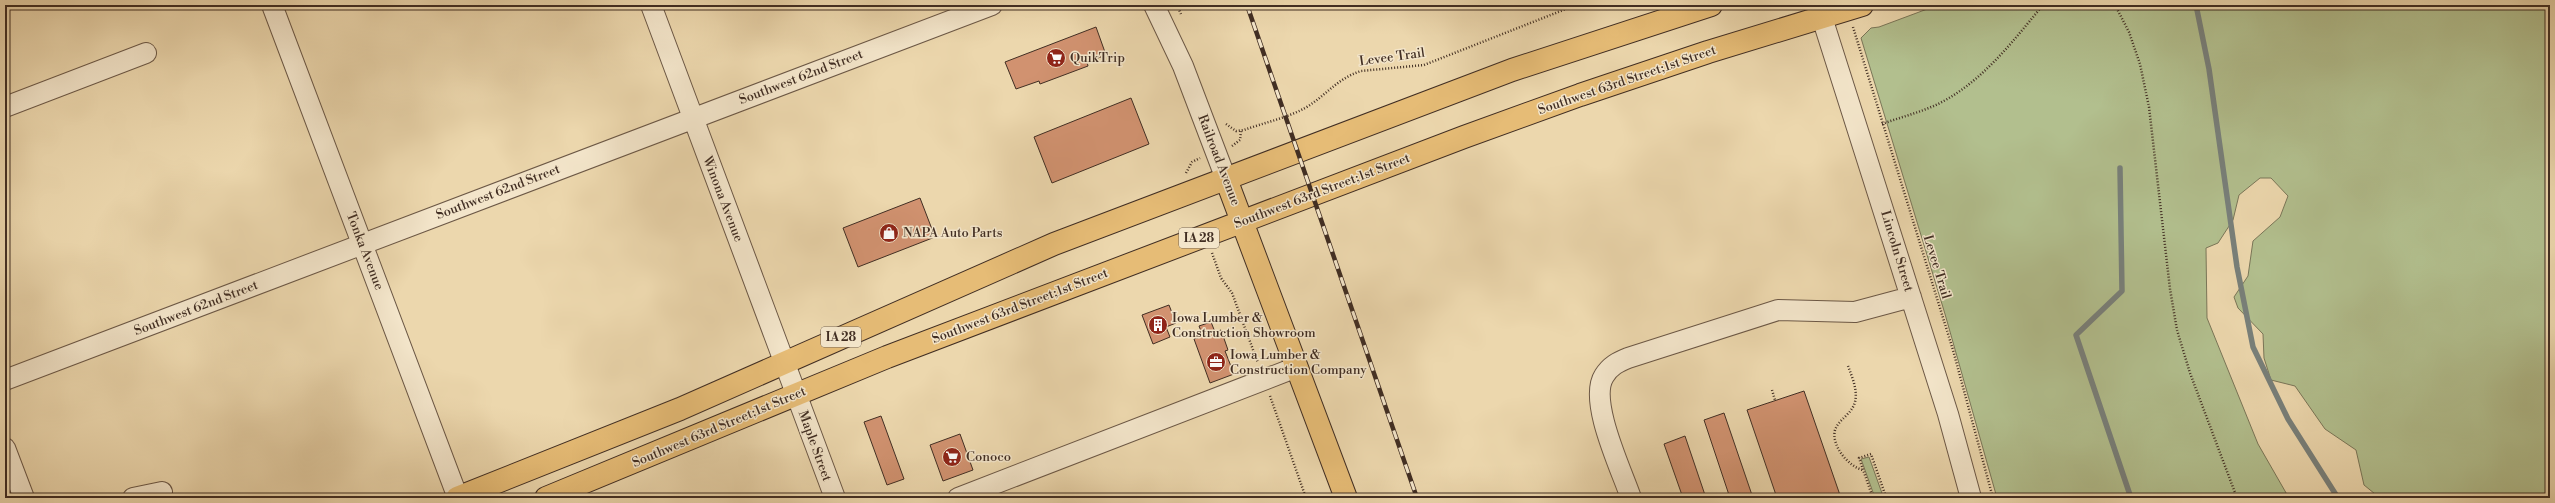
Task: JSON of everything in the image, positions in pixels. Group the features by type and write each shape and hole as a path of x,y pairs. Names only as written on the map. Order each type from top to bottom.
{"main road":[{"name":"IA 28","path":"457,498 586,448 1054,244 1512,70 1711,5"},
{"name":"Southwest 63rd Street;1st Street","path":"546,498 694,438 796,394 1242,220 1580,95 1708,52 1820,11 1862,5"},
{"name":"Railroad Avenue","path":"1226,179 1346,498"}],"street":[{"name":"Tonka Avenue","path":"272,5 457,498"},
{"name":"Winona Avenue","path":"650,5 796,394"},
{"name":"Southwest 62nd Street","path":"5,380 992,5"},
{"name":"Railroad Avenue","path":"1154,5 1183,66 1226,179"},
{"name":"Lincoln Street","path":"1820,11 1948,414 1972,498"},
{"path":"5,107 146,53"},
{"path":"1631,498 1602,415 1599,394 1603,376 1613,365 1628,358 1778,310 1855,312 1911,297"},
{"path":"958,498 1297,367"},
{"name":"Maple Street","path":"796,394 835,498"},
{"path":"5,448 24,498"},
{"path":"133,498 162,492"}],"path":[{"path":"1177,5 1183,20"},
{"name":"Levee Trail","path":"1241,130 1304,108 1340,79 1351,74 1361,71 1424,64 1576,5"},
{"path":"1882,124 1940,103 1960,90 1998,59 2043,5"},
{"path":"2115,5 2128,32 2140,64 2149,107 2170,289 2177,330 2190,373 2237,498"},
{"name":"Levee Trail","path":"1858,43 1953,350 1993,498"},
{"path":"1224,121 1230,128 1241,130 1240,140 1230,147"},
{"path":"1183,176 1194,161"},
{"path":"1848,366 1856,391 1855,402 1848,416 1837,427 1835,436 1844,459 1856,469 1863,470"},
{"path":"1772,390 1776,400"},
{"path":"1873,498 1859,458 1871,454 1886,497 1883,498"},
{"path":"1769,498 1776,496"}],"green space":[{"path":"1938,5 2550,5 2550,498 2380,498 2364,485 2356,450 2325,429 2295,386 2271,380 2264,358 2263,334 2238,308 2234,297 2248,276 2253,241 2280,217 2288,196 2271,178 2260,178 2239,195 2233,220 2218,243 2206,248 2207,318 2258,444 2289,498 1997,498 1945,314 1861,38 1871,28 1879,27"},
{"path":"1869,457 1883,496 1875,498 1861,459"}],"building":[{"name":"QuikTrip","path":"1096,27 1106,55 1087,62 1088,66 1040,84 1039,81 1016,89 1005,62"},
{"name":"QuikTrip","path":"1131,98 1149,144 1052,183 1034,137"},
{"name":"NAPA Auto Parts","path":"920,198 935,237 858,267 843,228"},
{"name":"Iowa Lumber & Construction Showroom","path":"1169,305 1176,323 1166,327 1170,337 1153,344 1142,315"},
{"name":"Iowa Lumber & Construction Company","path":"1211,322 1215,332 1221,330 1228,350 1225,351 1234,374 1210,383 1194,339 1203,336 1199,326"},
{"path":"1804,391 1841,498 1777,498 1747,410"},
{"path":"1724,413 1753,498 1730,498 1704,420"},
{"path":"881,416 904,479 887,485 864,422"},
{"name":"Conoco","path":"960,434 973,470 943,481 930,445"},
{"path":"1685,436 1706,498 1683,498 1664,444"}],"waterway":[{"path":"2196,5 2209,69 2237,267 2253,347 2288,419 2338,498"},
{"path":"2120,168 2122,291 2076,335 2131,498"}],"railway":[{"path":"1247,5 1417,498"}],"place":[{"name":"QuikTrip","path":"1056,58"},
{"name":"NAPA Auto Parts","path":"889,233"},
{"name":"Iowa Lumber & Construction Showroom","path":"1158,325"},
{"name":"Iowa Lumber & Construction Company","path":"1216,362"},
{"name":"Conoco","path":"952,457"}]}
